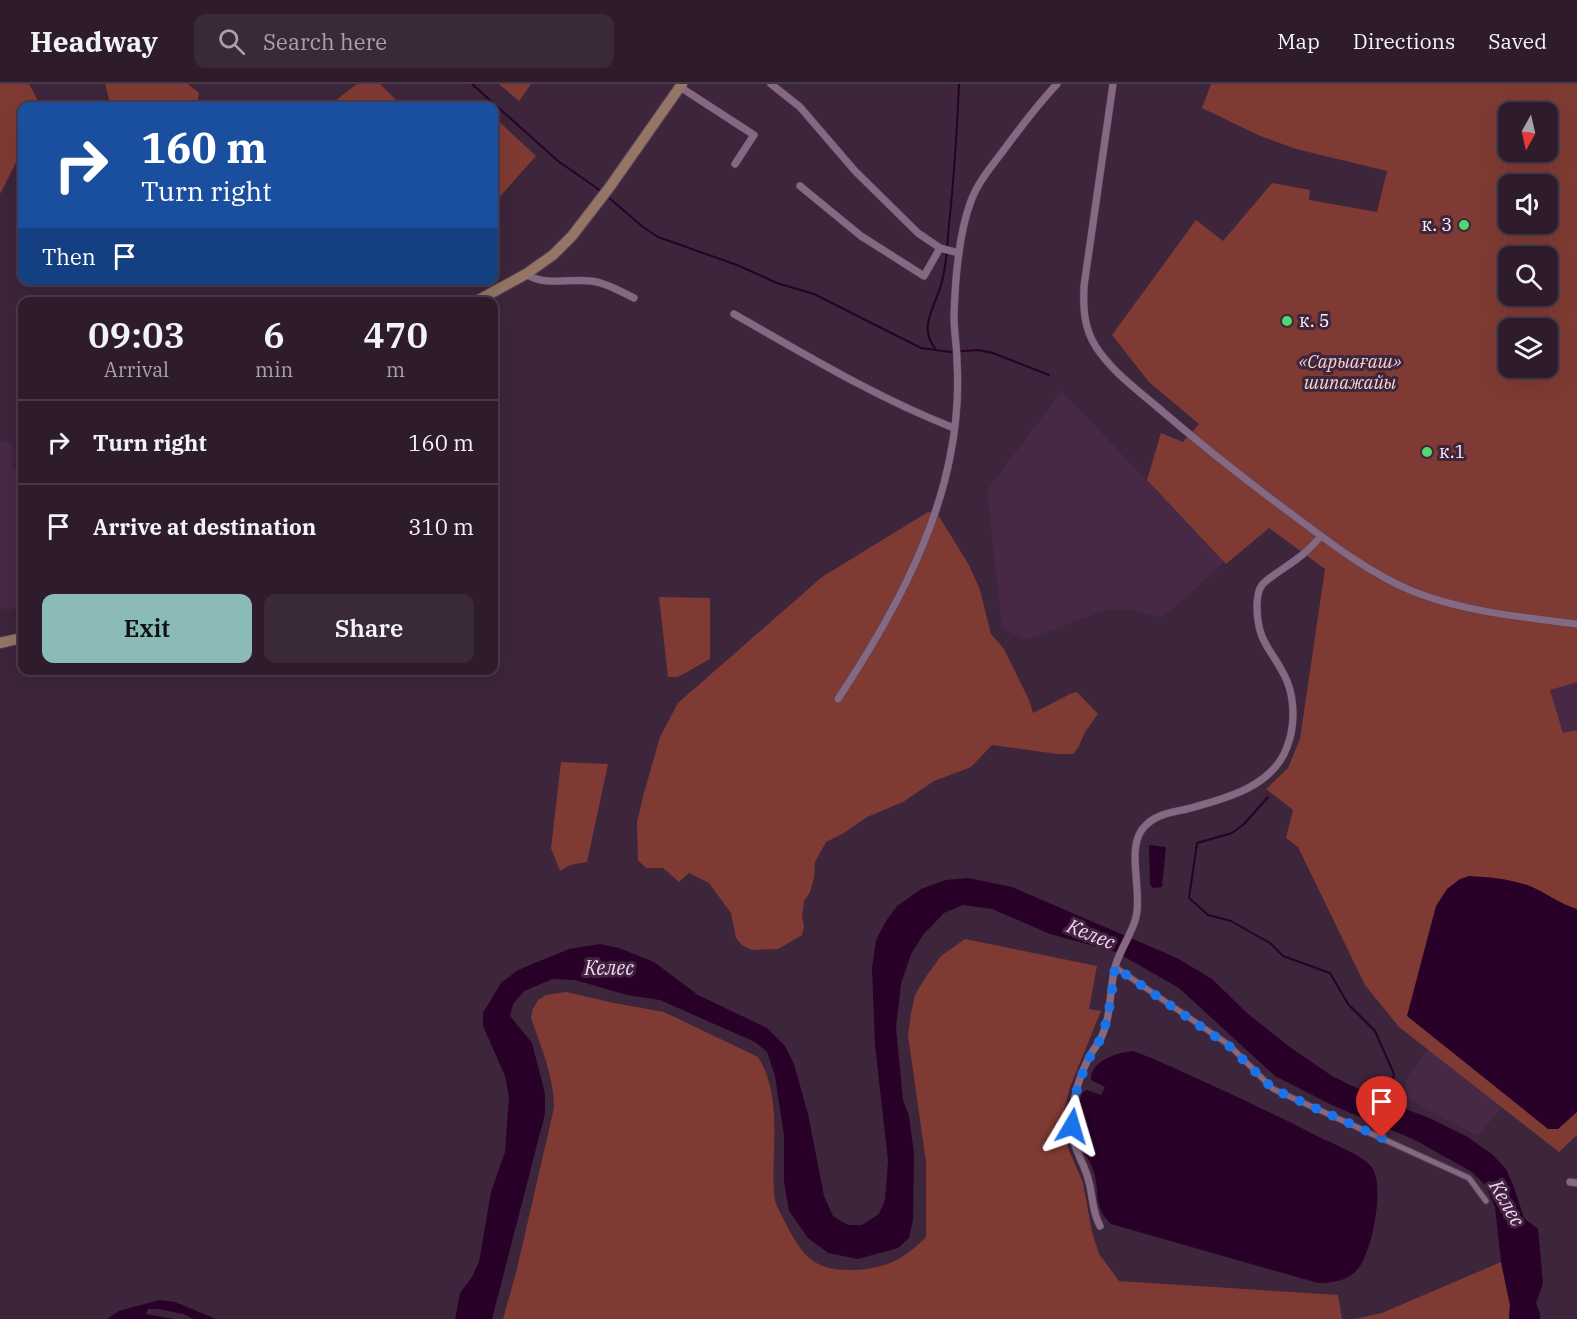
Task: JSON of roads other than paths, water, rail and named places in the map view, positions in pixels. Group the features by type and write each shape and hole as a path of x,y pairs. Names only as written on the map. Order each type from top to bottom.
{"main road":[{"path":"485,297 526,274 553,255 566,242 609,188 681,86"},
{"path":"0,643 18,639"}],"street":[{"path":"771,84 800,107 855,171 918,233 940,248 959,252"},
{"path":"838,699 872,648 917,557 939,500 950,457 954,428 957,365 954,317 959,252 972,199 984,177 1038,105 1057,84"},
{"path":"1113,84 1084,286 1083,315 1096,347 1111,367 1190,435 1322,536 1380,575 1437,600 1483,611 1577,624"},
{"path":"681,86 754,135 735,164"},
{"path":"800,186 861,236 924,276 940,248"},
{"path":"526,274 542,281 588,280 603,283 634,298"},
{"path":"734,314 850,380 915,413 954,428"},
{"path":"1100,1226 1096,1218 1089,1181 1072,1139 1071,1119 1079,1083 1089,1057 1101,1038 1108,1017 1115,967 1134,923 1137,908 1135,847 1144,826 1160,815 1211,802 1257,783 1272,772 1282,759 1288,746 1293,718 1292,699 1287,680 1268,650 1257,624 1257,601 1262,585 1299,558 1322,536"},
{"path":"1115,967 1229,1046 1273,1089 1469,1178 1486,1201"}],"water":[{"path":"1149,845 1166,847 1162,887 1153,888 1150,885"},
{"path":"1469,876 1500,879 1530,886 1577,909 1577,1112 1558,1129 1548,1129 1407,1016 1436,906 1447,889 1460,879"},
{"name":"Келес","path":"968,878 1012,887 1177,958 1212,979 1247,1013 1287,1045 1332,1076 1466,1136 1493,1155 1506,1169 1524,1218 1538,1229 1543,1283 1536,1303 1540,1319 1509,1319 1510,1305 1501,1262 1495,1207 1486,1186 1472,1172 1415,1140 1334,1106 1275,1076 1179,988 1116,952 1050,934 992,909 963,905 944,913 923,935 911,954 901,984 896,1028 903,1100 909,1116 914,1154 913,1220 909,1238 898,1248 858,1259 828,1253 808,1238 789,1211 784,1182 784,1136 775,1076 767,1052 755,1042 660,1000 627,995 575,980 553,979 524,991 513,1004 510,1016 532,1043 545,1094 545,1114 492,1319 455,1319 460,1293 472,1277 479,1262 491,1192 505,1152 509,1097 505,1076 483,1026 483,1013 501,983 518,970 569,949 600,944 619,948 654,962 698,995 767,1028 785,1046 794,1064 808,1114 824,1196 833,1216 848,1225 862,1225 879,1214 885,1200 888,1161 875,1045 872,968 876,940 897,906 921,889 946,880"},
{"path":"1133,1051 1237,1097 1366,1161 1375,1175 1377,1203 1372,1236 1362,1263 1356,1271 1338,1281 1318,1283 1111,1224 1099,1206 1094,1172 1078,1133 1077,1113 1083,1092 1087,1090 1101,1095 1105,1087 1091,1080 1095,1068 1106,1059"},
{"path":"159,1300 175,1302 216,1319 194,1319 183,1314 148,1309 146,1314 174,1319 107,1319 119,1311"}],"waterway":[{"path":"472,84 492,102"},
{"path":"935,348 930,340 928,325 946,263 959,84"},
{"path":"498,107 558,161 601,191"},
{"path":"608,197 658,237 737,265 777,283 814,294 921,348 950,352 978,350 993,353 1049,375"},
{"path":"1268,797 1244,824 1232,833 1197,843 1189,898 1208,915 1231,921 1270,943 1283,956 1330,973 1348,1004 1375,1031 1394,1074 1386,1102"}],"place":[{"name":"к. 3","path":"1464,225"},
{"name":"к. 5","path":"1287,321"},
{"name":"к.1","path":"1427,452"}],"park label":[{"name":"«Сарыағаш» шипажайы","path":"1350,372"}]}
